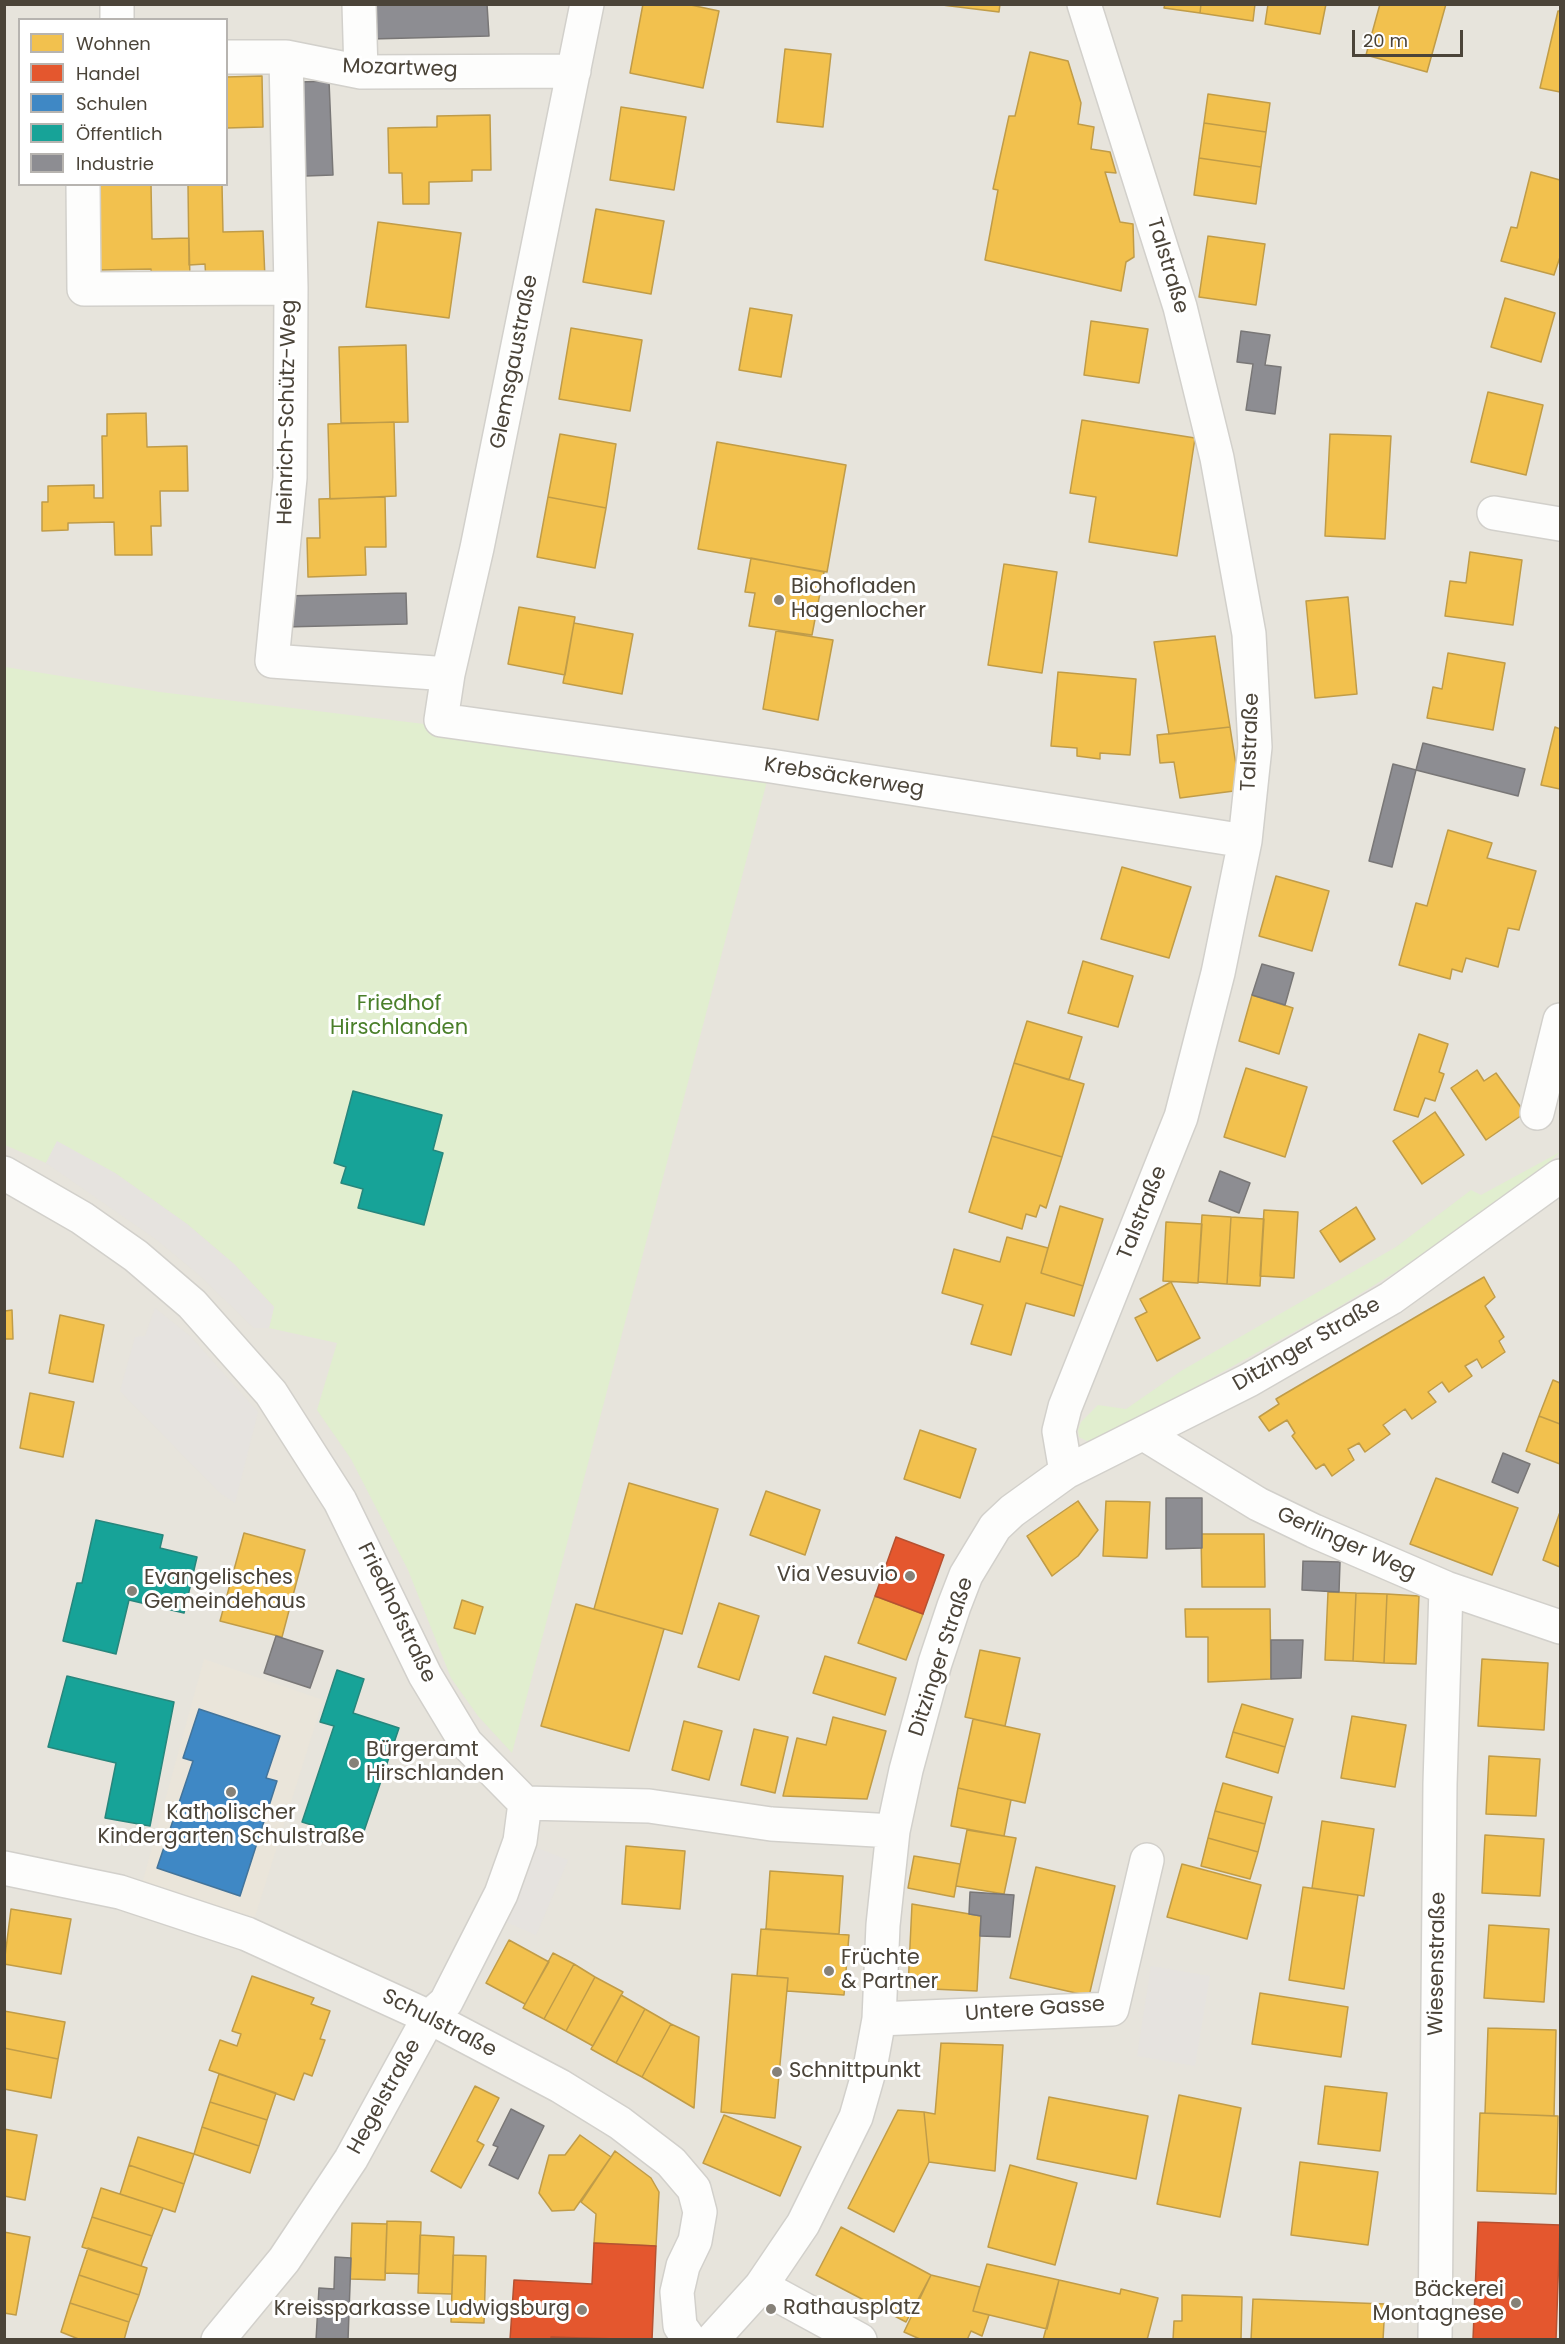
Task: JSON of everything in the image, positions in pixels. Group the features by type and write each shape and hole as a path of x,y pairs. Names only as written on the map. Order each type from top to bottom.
{"street":[{"path":"359,4 361,72"},
{"name":"Glemsgaustraße","path":"441,720 448,674 477,548 587,4"},
{"name":"Talstraße","path":"1066,1472 1059,1431 1065,1407 1181,1117 1218,973 1245,841 1255,747 1255,705 1249,634 1217,458 1180,307 1084,4"},
{"name":"Mozartweg","path":"228,57 286,57 361,72 574,71"},
{"name":"Heinrich-Schütz-Weg","path":"286,57 291,288 290,478 272,662 448,674"},
{"path":"82,186 84,289 291,288"},
{"path":"1494,513 1560,524"},
{"name":"Krebsäckerweg","path":"441,720 771,766 1245,841"},
{"path":"1537,1113 1560,1020"},
{"name":"Friedhofstraße","path":"4,1173 82,1218 136,1256 192,1304 271,1393 340,1501 425,1675 466,1743 525,1803"},
{"name":"Ditzinger Straße","path":"712,2340 761,2286 803,2224 856,2117 870,2068 879,2019 883,1924 893,1831 935,1663 966,1575 994,1527 1066,1472 1250,1380 1391,1298 1560,1176"},
{"name":"Gerlinger Weg","path":"1144,1434 1258,1504 1446,1588 1560,1627"},
{"name":"Wiesenstraße","path":"1435,2340 1440,1784 1446,1588"},
{"path":"525,1803 650,1806 771,1824 893,1831"},
{"name":"Hegelstraße","path":"218,2340 284,2260 351,2159 429,2017 446,2002 501,1894 520,1841 525,1803"},
{"name":"Untere Gasse","path":"879,2019 1112,2009 1147,1860"},
{"name":"Schulstraße","path":"4,1868 120,1892 247,1934 429,2017 560,2086 620,2123 671,2162 694,2189 700,2212 695,2241 683,2266 677,2292 681,2326 690,2340"},
{"path":"761,2286 860,2340"}],"shaded area":[{"path":"5,5 1560,5 1560,2339 5,2339"},
{"path":"57,1141 115,1173 187,1224 234,1264 274,1307 269,1328 254,1328 198,1274 157,1240 46,1163"},
{"path":"155,1308 191,1337 258,1412 235,1503 220,1493 120,1391 135,1337 145,1336"},
{"name":"Katholischer Kindergarten Schulstraße","path":"204,1659 323,1700 255,1917 142,1884"},
{"path":"520,1841 568,1860 536,1935 490,1915"},
{"path":"1151,1966 1210,1976 1195,2066 1137,2056"}],"green space":[{"name":"Friedhof Hirschlanden","path":"5,667 160,692 771,766 512,1753 478,1716 451,1678 408,1570 351,1459 317,1410 337,1343 269,1328 274,1307 234,1264 187,1224 115,1173 57,1142 46,1163 5,1145"},
{"path":"1560,1152 1535,1176 1402,1268 1337,1308 1093,1444 1079,1437 1078,1430 1081,1422 1098,1405 1126,1409 1181,1371 1396,1247 1471,1190 1481,1195"}],"building: Wohnen":[{"path":"643,4 686,4 719,11 703,88 630,73"},
{"path":"934,4 1000,4 999,12"},
{"path":"1165,4 1201,4 1200,13 1164,8"},
{"path":"1201,4 1255,4 1253,21 1200,13"},
{"path":"1268,4 1326,4 1320,34 1265,24"},
{"path":"1380,4 1446,4 1427,72 1366,55"},
{"path":"1558,11 1560,11 1560,92 1540,88"},
{"path":"785,49 831,54 823,127 777,122"},
{"path":"1030,52 1068,61 1081,103 1078,124 1094,127 1091,149 1110,152 1116,173 1105,172 1120,222 1133,224 1134,257 1126,262 1121,291 985,260 998,190 993,189 1009,116 1015,116"},
{"path":"262,76 263,127 228,128 228,77"},
{"path":"1208,94 1270,103 1266,132 1204,123"},
{"path":"621,107 686,117 674,190 610,180"},
{"path":"490,115 491,170 472,170 472,181 429,182 429,204 403,204 402,173 389,173 388,128 437,127 437,116"},
{"path":"1204,123 1266,132 1261,167 1199,158"},
{"path":"1199,158 1261,167 1256,204 1194,195"},
{"path":"1531,172 1560,180 1560,257 1554,275 1501,261 1511,227 1517,228"},
{"path":"96,186 151,186 152,239 189,238 190,281 152,282 151,269 99,270"},
{"path":"188,186 222,186 223,232 263,231 265,279 206,281 205,264 189,265"},
{"path":"596,209 664,221 651,294 583,282"},
{"path":"378,222 461,233 449,318 366,307"},
{"path":"1208,236 1265,244 1256,305 1199,297"},
{"path":"1505,298 1555,313 1541,362 1491,347"},
{"path":"750,308 792,315 781,377 739,370"},
{"path":"1091,321 1148,329 1139,383 1084,375"},
{"path":"571,328 642,340 630,411 559,399"},
{"path":"406,345 408,422 341,423 339,347"},
{"path":"1488,392 1543,405 1526,475 1471,462"},
{"path":"146,413 147,447 187,446 188,491 160,491 161,526 151,526 152,555 115,555 114,522 68,523 68,530 42,531 42,502 48,502 48,486 94,485 94,498 103,498 102,436 107,436 107,414"},
{"path":"1082,420 1195,438 1177,556 1089,542 1096,497 1070,493"},
{"path":"394,422 396,496 330,499 328,424"},
{"path":"560,434 616,444 606,508 548,497"},
{"path":"1330,434 1391,436 1385,539 1325,536"},
{"path":"717,442 846,465 827,572 698,549"},
{"path":"385,497 386,547 365,547 366,575 308,577 307,538 320,538 319,499"},
{"path":"548,497 606,508 595,568 537,557"},
{"path":"1470,552 1522,560 1513,625 1445,616 1450,581 1466,583"},
{"path":"751,558 824,572 812,635 749,626 755,593 745,592"},
{"path":"1004,564 1057,572 1042,673 988,665"},
{"path":"1348,597 1357,694 1315,698 1306,601"},
{"path":"519,607 575,617 565,675 508,664"},
{"path":"574,623 633,634 622,694 563,683"},
{"path":"776,631 833,640 818,720 763,709"},
{"path":"1215,636 1230,727 1169,734 1154,642"},
{"path":"1448,653 1505,663 1493,730 1427,718 1433,687 1442,689"},
{"path":"1058,672 1136,679 1130,755 1100,753 1100,759 1077,756 1077,748 1051,746"},
{"path":"1230,727 1236,765 1234,791 1180,798 1174,762 1160,763 1157,735"},
{"path":"1555,727 1560,729 1560,789 1541,785"},
{"path":"1448,830 1492,843 1487,858 1536,871 1519,930 1508,928 1498,967 1466,958 1462,972 1452,969 1450,979 1399,965 1416,903 1427,906"},
{"path":"1122,867 1191,887 1169,958 1101,939"},
{"path":"1276,876 1329,891 1312,951 1259,936"},
{"path":"1083,961 1133,976 1118,1027 1068,1013"},
{"path":"1252,995 1293,1008 1279,1054 1239,1041"},
{"path":"1027,1021 1082,1037 1069,1080 1014,1063"},
{"path":"1419,1034 1448,1044 1439,1072 1444,1074 1435,1101 1425,1098 1418,1117 1394,1110"},
{"path":"1014,1063 1084,1084 1062,1157 992,1136"},
{"path":"1246,1068 1307,1087 1285,1157 1224,1137"},
{"path":"1477,1070 1484,1081 1496,1073 1525,1113 1486,1140 1451,1088"},
{"path":"1435,1112 1464,1155 1422,1184 1393,1141"},
{"path":"992,1136 1062,1157 1046,1208 1040,1205 1036,1217 1026,1214 1022,1229 969,1212"},
{"path":"1060,1206 1103,1219 1083,1286 1041,1273"},
{"path":"1356,1207 1375,1239 1340,1262 1320,1231"},
{"path":"1264,1210 1298,1212 1294,1278 1260,1276"},
{"path":"1202,1215 1231,1217 1227,1284 1198,1282"},
{"path":"1231,1217 1264,1219 1260,1286 1227,1284"},
{"path":"1166,1222 1202,1224 1198,1283 1163,1281"},
{"path":"1007,1237 1048,1248 1041,1273 1083,1286 1074,1316 1026,1303 1011,1355 971,1344 983,1305 942,1293 954,1249 1000,1262"},
{"path":"1484,1277 1495,1297 1485,1306 1504,1337 1499,1341 1505,1352 1482,1368 1477,1359 1465,1366 1472,1376 1449,1392 1442,1382 1428,1392 1436,1402 1412,1419 1405,1409 1383,1425 1390,1434 1365,1452 1359,1443 1348,1449 1354,1460 1332,1476 1324,1464 1316,1469 1292,1436 1295,1433 1287,1420 1269,1431 1259,1417 1279,1404 1276,1399"},
{"path":"1171,1282 1200,1338 1157,1361 1135,1318 1147,1312 1140,1299"},
{"path":"4,1306 5,1311 12,1310 13,1339 4,1339"},
{"path":"60,1315 104,1325 93,1382 49,1373"},
{"path":"1553,1380 1560,1383 1560,1424 1539,1416"},
{"path":"30,1393 74,1402 63,1457 20,1448"},
{"path":"1539,1416 1560,1424 1560,1464 1526,1451"},
{"path":"920,1430 976,1449 960,1498 904,1479"},
{"path":"1436,1478 1518,1508 1492,1575 1410,1544"},
{"path":"629,1483 718,1509 682,1634 594,1609"},
{"path":"766,1491 820,1510 805,1555 750,1535"},
{"path":"1078,1501 1098,1530 1078,1556 1052,1576 1027,1536"},
{"path":"1106,1501 1150,1502 1147,1558 1103,1556"},
{"path":"1560,1512 1560,1567 1543,1560"},
{"path":"244,1533 305,1550 282,1637 220,1621"},
{"path":"1201,1534 1264,1534 1265,1587 1202,1587"},
{"path":"1328,1592 1356,1593 1353,1661 1325,1660"},
{"path":"1356,1593 1387,1594 1384,1663 1353,1661"},
{"path":"1387,1594 1419,1596 1416,1664 1384,1663"},
{"path":"875,1596 923,1614 906,1660 858,1643"},
{"path":"462,1600 483,1607 475,1634 454,1628"},
{"path":"719,1603 759,1616 739,1680 698,1667"},
{"path":"576,1604 664,1629 629,1751 541,1726"},
{"path":"1185,1609 1270,1609 1271,1679 1208,1682 1208,1637 1186,1637"},
{"path":"980,1650 1020,1658 1005,1726 965,1717"},
{"path":"825,1656 896,1678 885,1715 813,1693"},
{"path":"1482,1659 1548,1663 1544,1730 1478,1726"},
{"path":"1242,1704 1293,1719 1285,1747 1233,1732"},
{"path":"1352,1716 1406,1725 1395,1787 1341,1778"},
{"path":"833,1717 886,1731 867,1799 783,1796 797,1738 826,1745"},
{"path":"973,1719 1040,1734 1025,1803 958,1788"},
{"path":"684,1721 722,1731 709,1780 672,1770"},
{"path":"754,1729 788,1737 775,1793 741,1785"},
{"path":"1233,1732 1285,1747 1278,1773 1226,1757"},
{"path":"1489,1756 1540,1759 1536,1816 1486,1814"},
{"path":"1223,1783 1272,1797 1265,1824 1215,1811"},
{"path":"958,1788 1011,1800 1004,1836 951,1826"},
{"path":"1215,1811 1265,1824 1258,1852 1208,1838"},
{"path":"1322,1821 1374,1829 1364,1896 1312,1888"},
{"path":"967,1830 1016,1838 1004,1894 956,1886"},
{"path":"1485,1835 1544,1839 1540,1896 1482,1893"},
{"path":"1208,1838 1258,1852 1250,1879 1201,1866"},
{"path":"626,1846 685,1851 680,1909 622,1904"},
{"path":"914,1856 960,1864 954,1897 908,1888"},
{"path":"1182,1864 1261,1885 1247,1939 1167,1917"},
{"path":"1036,1867 1115,1886 1089,1996 1010,1978"},
{"path":"770,1871 843,1876 839,1934 766,1929"},
{"path":"1303,1887 1358,1895 1344,1989 1289,1980"},
{"path":"912,1904 981,1916 977,1991 908,1988"},
{"path":"11,1909 71,1919 61,1974 4,1964"},
{"path":"1489,1925 1549,1929 1544,2002 1484,1998"},
{"path":"761,1929 849,1935 844,1995 787,1991 788,1978 757,1976"},
{"path":"509,1940 549,1962 525,2004 486,1983"},
{"path":"553,1953 574,1964 544,2019 523,2008"},
{"path":"574,1964 595,1977 566,2031 544,2019"},
{"path":"732,1974 788,1978 775,2118 721,2112"},
{"path":"252,1976 314,1998 311,2004 330,2011 320,2039 325,2040 312,2076 304,2073 294,2100 209,2070 220,2040 237,2046 241,2034 232,2031"},
{"path":"595,1977 623,1992 593,2046 566,2031"},
{"path":"1260,1993 1348,2007 1341,2057 1252,2044"},
{"path":"621,1995 645,2009 616,2063 591,2049"},
{"path":"645,2009 671,2024 642,2077 616,2063"},
{"path":"4,2011 65,2022 58,2059 4,2048"},
{"path":"671,2024 699,2037 694,2108 642,2077"},
{"path":"1488,2028 1556,2030 1554,2116 1485,2113"},
{"path":"941,2043 1003,2045 995,2171 929,2162 924,2112 935,2114"},
{"path":"4,2048 58,2059 51,2098 4,2089"},
{"path":"219,2074 276,2093 267,2120 210,2102"},
{"path":"475,2086 499,2098 477,2141 484,2145 461,2188 431,2171"},
{"path":"1325,2086 1387,2093 1380,2151 1318,2144"},
{"path":"1179,2095 1241,2108 1220,2217 1157,2204"},
{"path":"1049,2097 1148,2116 1136,2179 1037,2159"},
{"path":"210,2102 267,2120 259,2146 202,2127"},
{"path":"898,2110 924,2112 929,2162 894,2232 848,2208"},
{"path":"1480,2113 1558,2116 1556,2194 1477,2191"},
{"path":"724,2115 801,2147 780,2196 703,2163"},
{"path":"202,2127 259,2146 250,2173 194,2154"},
{"path":"4,2129 37,2135 25,2200 4,2196"},
{"path":"580,2135 611,2157 574,2210 552,2211 539,2193 549,2155 565,2155"},
{"path":"138,2137 194,2154 184,2184 129,2165"},
{"path":"615,2151 651,2178 659,2192 656,2246 594,2243 596,2214 581,2202"},
{"path":"1300,2162 1378,2172 1368,2245 1291,2235"},
{"path":"129,2165 184,2184 175,2212 120,2194"},
{"path":"1010,2165 1077,2183 1055,2265 988,2247"},
{"path":"101,2188 163,2208 152,2236 92,2217"},
{"path":"92,2217 152,2236 141,2266 82,2247"},
{"path":"387,2221 421,2222 419,2274 385,2273"},
{"path":"352,2223 387,2224 385,2280 350,2279"},
{"path":"841,2227 931,2275 906,2322 816,2275"},
{"path":"4,2232 30,2237 16,2315 4,2313"},
{"path":"420,2235 454,2237 452,2294 418,2293"},
{"path":"88,2248 147,2268 139,2295 79,2275"},
{"path":"453,2255 486,2256 484,2323 451,2322"},
{"path":"987,2264 1059,2280 1047,2329 973,2311"},
{"path":"79,2275 139,2295 129,2322 70,2303"},
{"path":"931,2275 980,2287 973,2311 989,2315 982,2336 971,2331 967,2340 922,2340 904,2332"},
{"path":"1059,2280 1120,2294 1121,2289 1158,2298 1147,2340 1043,2340"},
{"path":"1182,2295 1242,2297 1241,2340 1173,2340 1174,2321 1182,2321"},
{"path":"1253,2299 1385,2304 1383,2340 1251,2340"},
{"path":"70,2303 129,2322 124,2340 81,2340 61,2332"}],"building: Handel":[{"name":"Via Vesuvio","path":"896,1537 944,1555 923,1614 875,1596"},
{"name":"Bäckerei Montagnese","path":"1478,2222 1560,2225 1556,2340 1473,2339"},
{"name":"Kreissparkasse Ludwigsburg","path":"594,2243 656,2246 652,2340 551,2337 551,2340 510,2340 514,2280 592,2284"}],"building: Schulen":[{"path":"199,1709 280,1736 266,1778 277,1781 240,1896 157,1868 193,1761 183,1758"}],"building: Öffentlich":[{"path":"353,1091 442,1115 433,1150 443,1153 424,1225 358,1208 363,1189 341,1183 346,1167 334,1163"},
{"name":"Evangelisches Gemeindehaus","path":"96,1520 163,1535 160,1548 197,1557 184,1613 129,1600 116,1654 63,1641 77,1583 82,1583"},
{"name":"Bürgeramt Hirschlanden","path":"337,1670 364,1679 353,1713 399,1728 360,1843 327,1832 324,1842 311,1837 315,1826 302,1822 334,1726 320,1722"},
{"path":"67,1676 174,1702 150,1826 105,1818 116,1763 48,1747"}],"building: Industrie":[{"path":"487,4 489,36 371,39 373,5"},
{"path":"329,81 333,175 305,176 300,82"},
{"path":"1241,331 1270,335 1265,365 1281,367 1275,414 1246,410 1253,364 1237,362"},
{"path":"406,593 407,624 284,627 284,596"},
{"path":"1423,743 1525,769 1518,796 1416,770"},
{"path":"1393,764 1416,770 1392,867 1369,861"},
{"path":"1262,964 1294,973 1285,1005 1252,995"},
{"path":"1220,1171 1250,1183 1239,1213 1209,1201"},
{"path":"1503,1453 1530,1464 1518,1493 1492,1482"},
{"path":"1166,1498 1202,1498 1202,1548 1166,1549"},
{"path":"1303,1561 1340,1562 1339,1592 1302,1590"},
{"path":"276,1636 323,1651 310,1688 264,1673"},
{"path":"1271,1640 1303,1640 1301,1678 1271,1679"},
{"path":"970,1892 1014,1895 1010,1937 980,1936 981,1916 969,1914"},
{"path":"511,2109 544,2126 518,2179 489,2165 498,2147 493,2145"},
{"path":"335,2257 351,2258 348,2340 316,2340 319,2288 334,2289"}],"place":[{"name":"Biohofladen Hagenlocher","path":"779,600"},
{"name":"Via Vesuvio","path":"910,1576"},
{"name":"Evangelisches Gemeindehaus","path":"132,1591"},
{"name":"Bürgeramt Hirschlanden","path":"354,1763"},
{"name":"Katholischer Kindergarten Schulstraße","path":"231,1792"},
{"name":"Früchte & Partner","path":"829,1971"},
{"name":"Schnittpunkt","path":"777,2072"},
{"name":"Bäckerei Montagnese","path":"1516,2303"},
{"name":"Rathausplatz","path":"771,2309"},
{"name":"Kreissparkasse Ludwigsburg","path":"582,2310"}]}
